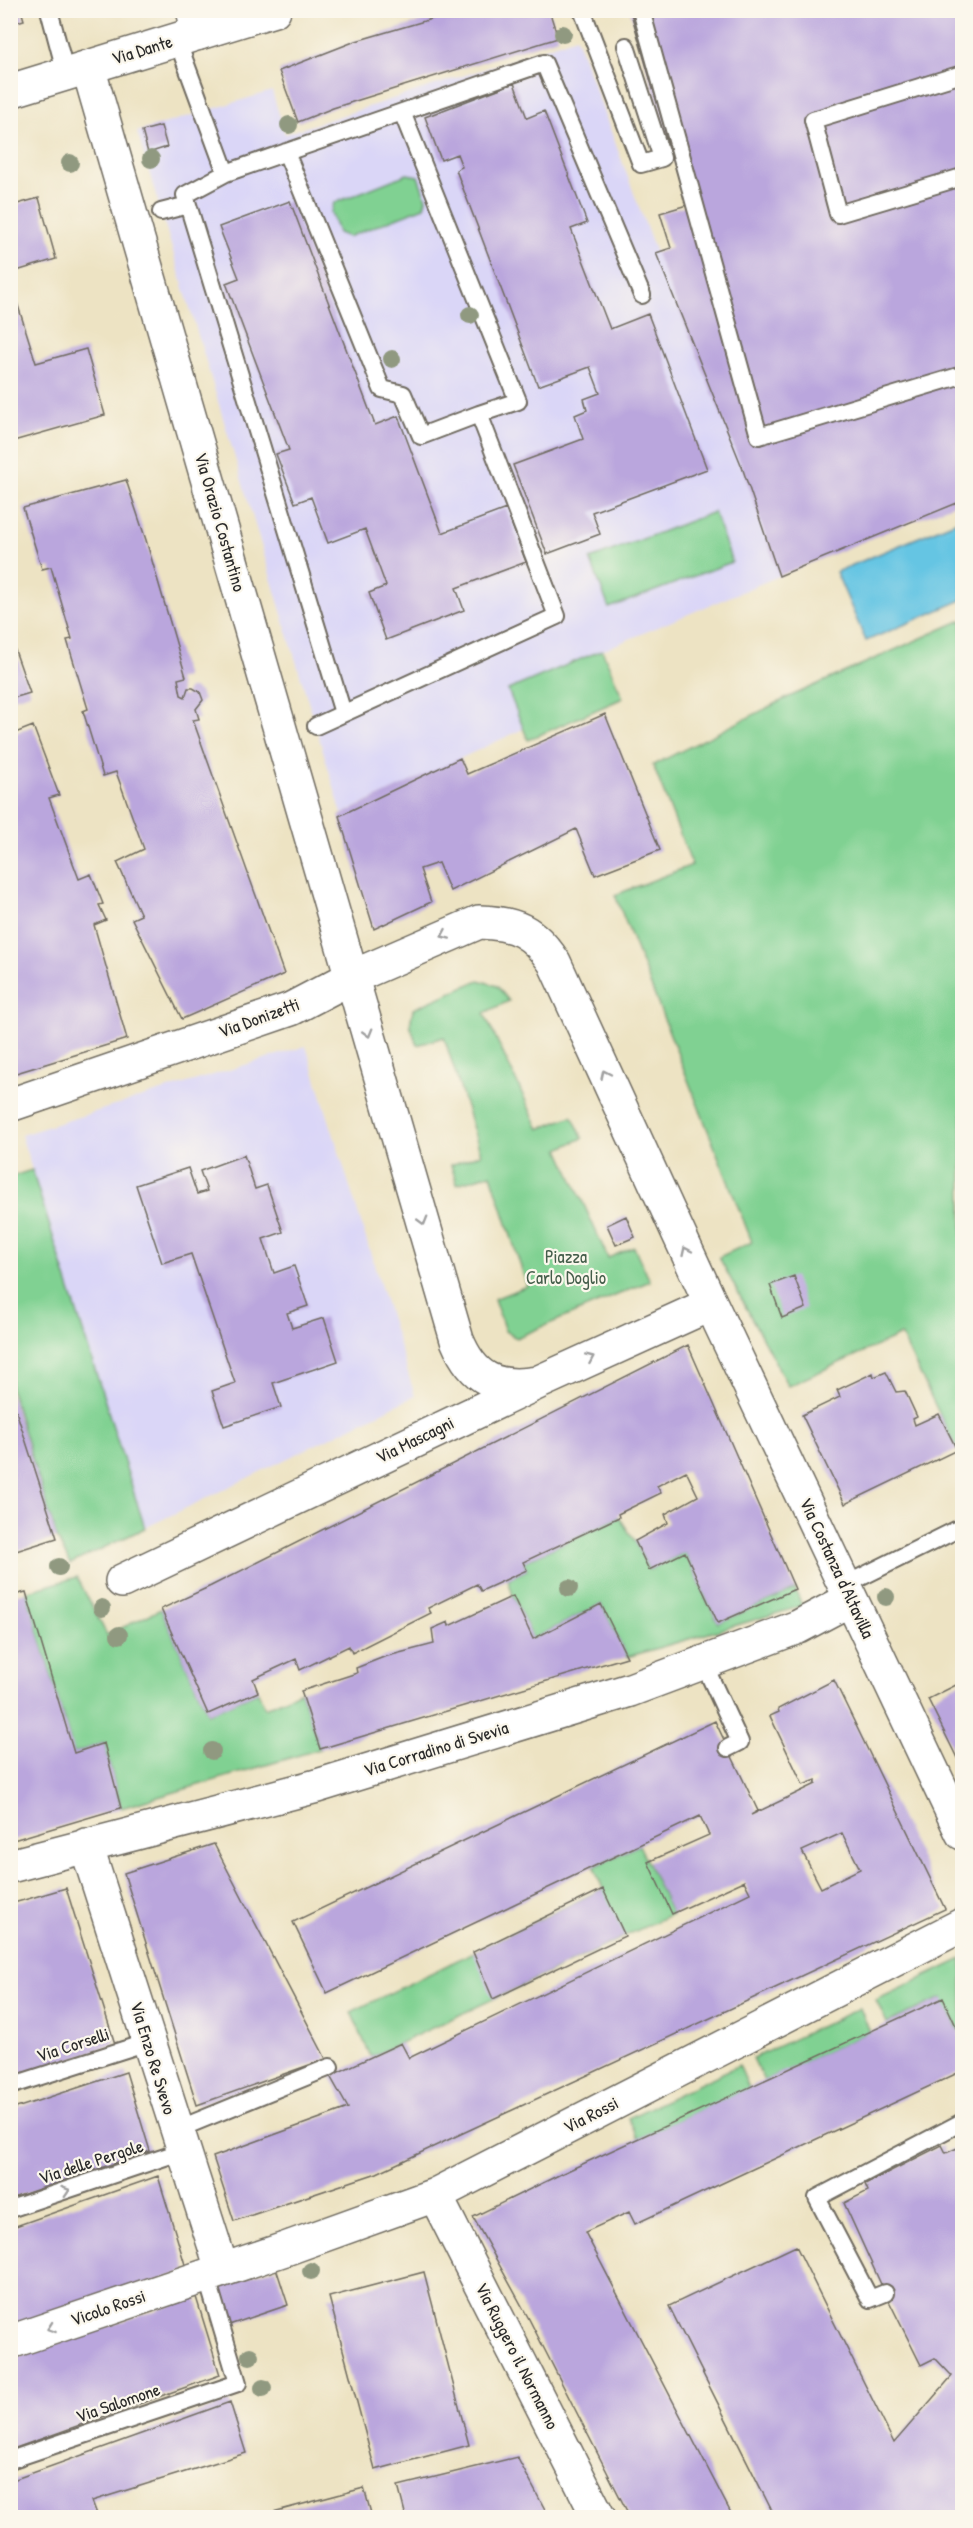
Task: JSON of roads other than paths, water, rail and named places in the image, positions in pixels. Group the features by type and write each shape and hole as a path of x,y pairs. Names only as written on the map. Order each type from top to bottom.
{"street":[{"name":"Via Dante","path":"10,91 77,70 190,28 256,13"},
{"name":"Via Orazio Costantino","path":"77,70 352,977 457,1340 464,1359 478,1373 496,1383 516,1386 537,1383"},
{"name":"Via Donizetti","path":"10,1105 291,1009 352,977 457,929 479,922 501,922"},
{"name":"Via Costanza d'Altavilla","path":"501,922 523,930 541,943 554,962 711,1304 963,1833"},
{"name":"Via Mascagni","path":"122,1581 537,1383 711,1304"},
{"name":"Via Corradino di Svevia","path":"10,1866 317,1786 630,1690 798,1627 848,1592"},
{"name":"Via Enzo Re Svevo","path":"86,1845 180,2141 214,2272"},
{"name":"Via Rossi","path":"214,2272 435,2195 963,1925"},
{"name":"Via Ruggero il Normanno","path":"435,2195 599,2517"},
{"name":"Vicolo Rossi","path":"10,2342 214,2272"}],"lane":[{"path":"49,10 77,70"},
{"path":"582,10 641,164 662,158 626,46"},
{"path":"642,10 759,436 963,375"},
{"path":"190,28 226,172"},
{"path":"343,713 185,195 226,172 544,63 642,295"},
{"path":"963,74 813,120 838,214 963,177"},
{"path":"286,152 382,388 403,394 421,436 518,400 402,112"},
{"path":"161,212 188,205"},
{"path":"316,726 556,616 479,414"},
{"path":"848,1592 963,1527"},
{"path":"703,1662 740,1742 728,1748"},
{"name":"Via Corselli","path":"10,2086 148,2042"},
{"name":"Via delle Pergole","path":"10,2209 180,2141 330,2067"},
{"path":"885,2293 870,2299 817,2198 963,2122"},
{"name":"Via Enzo Re Svevo","path":"214,2272 238,2384"},
{"name":"Via Salomone","path":"10,2460 238,2384"}],"water":[{"path":"962,519 962,600 866,641 836,572"}],"park label":[{"name":"Piazza Carlo Doglio","path":"566,1267"}]}
